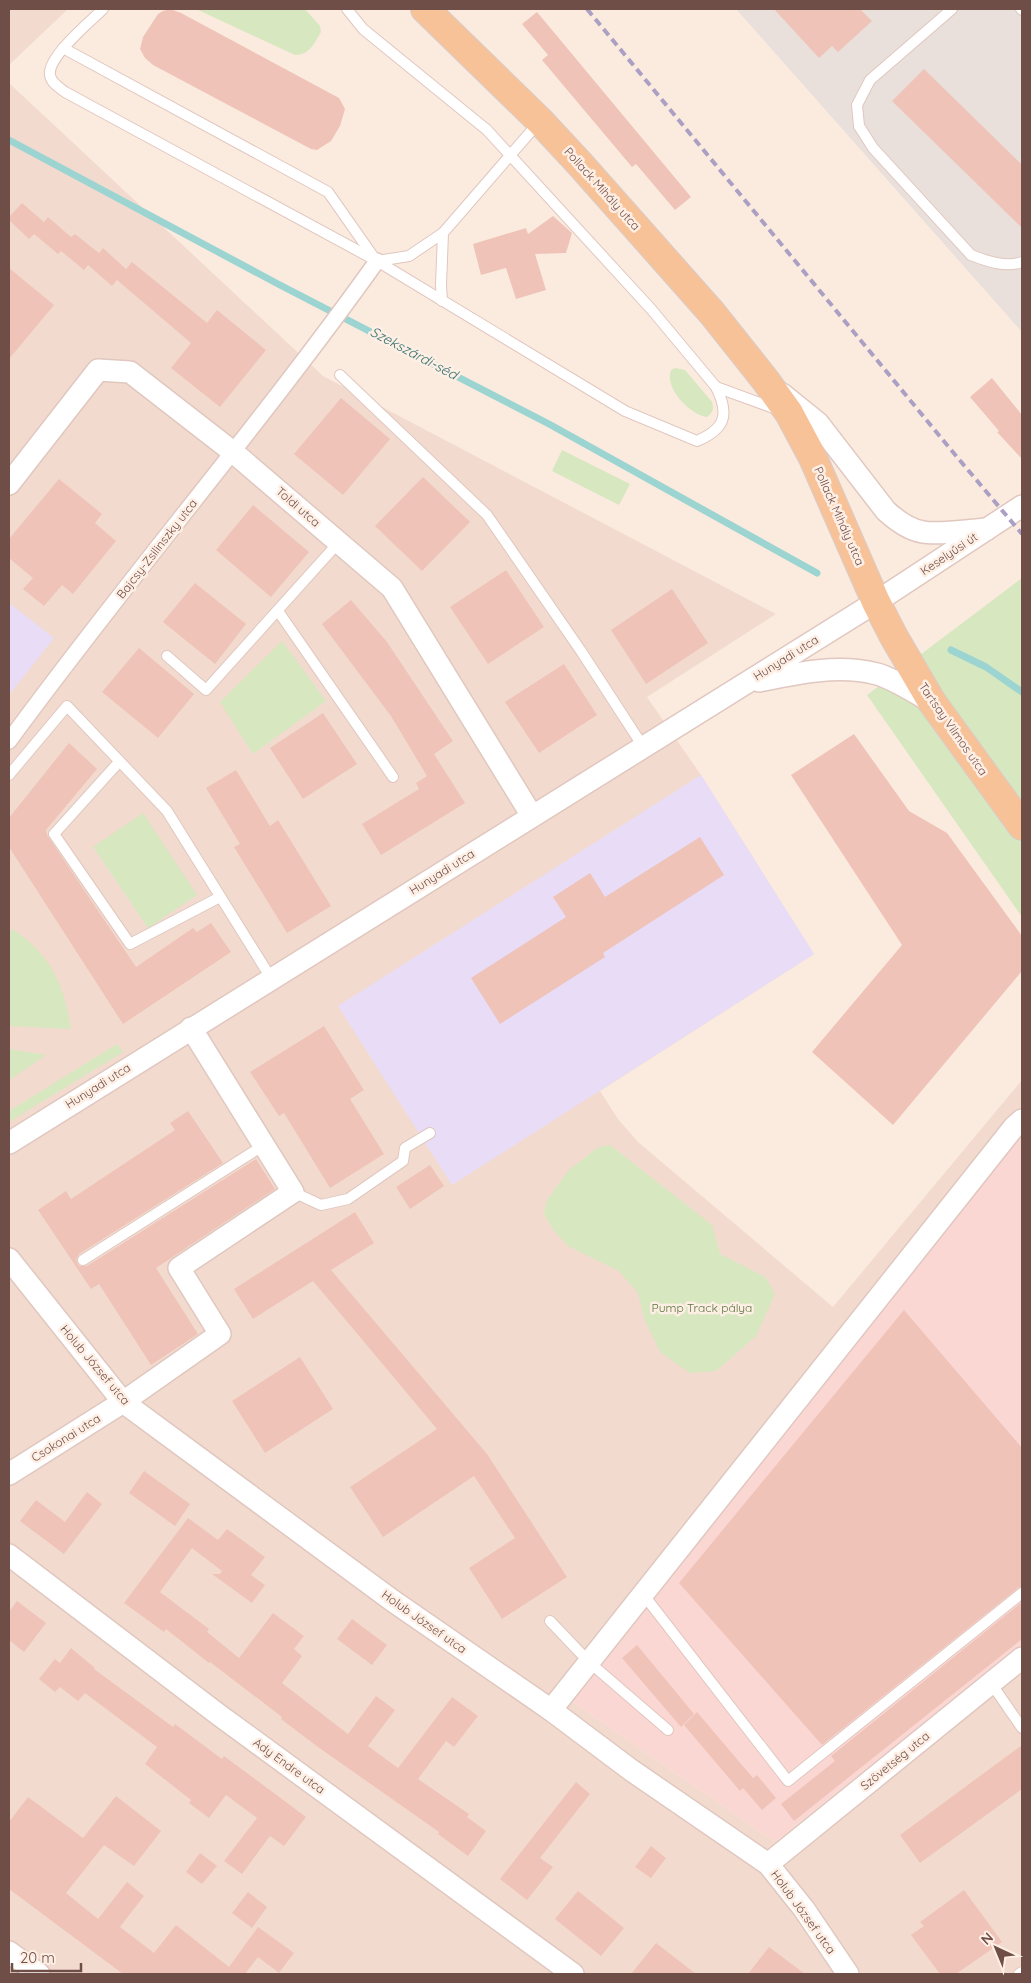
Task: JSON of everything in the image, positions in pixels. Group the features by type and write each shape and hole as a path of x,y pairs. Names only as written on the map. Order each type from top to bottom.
{"main road":[{"name":"Pollack Mihály utca","path":"425,9 540,121 580,164 712,313 766,381 789,413 813,458 876,602"},
{"name":"Tartsay Vilmos utca","path":"876,602 932,702 1022,826"}],"street":[{"name":"Bajcsy-Zsilinszky utca","path":"9,741 47,688 233,452 377,262"},
{"name":"Toldi utca","path":"9,484 98,370 130,372 233,452 392,588 532,816"},
{"name":"Pollack Mihály utca","path":"766,381 818,423 893,518 910,528 924,533 987,529"},
{"name":"Keselyűsi út","path":"876,602 1022,506"},
{"name":"Hunyadi utca","path":"9,1143 876,602"},
{"path":"746,683 797,673 846,670 878,674 932,702"},
{"path":"192,1028 293,1192"},
{"path":"551,1710 1014,1127 1022,1120"},
{"name":"Csokonai utca","path":"9,1474 123,1402 220,1334 179,1268 293,1192"},
{"name":"Holub József utca","path":"9,1259 123,1402 393,1601 551,1710 631,1770 768,1864 804,1910 848,1974"},
{"name":"Ady Endre utca","path":"9,1555 219,1715 573,1974"},
{"name":"Szövetség utca","path":"768,1864 1022,1658"},
{"path":"9,1952 39,1974"}],"lane":[{"path":"103,9 64,48 50,66 50,75 53,82 65,92 377,262 625,411 697,441 712,434 723,421 723,402 716,387 651,309 487,130 362,30 347,9"},
{"path":"952,9 870,80 857,105 859,126 873,148 971,255 990,262 1017,264 1022,262"},
{"path":"64,48 328,192 377,262"},
{"path":"377,262 409,256 443,233 540,121"},
{"path":"442,301 443,233"},
{"path":"340,375 487,515 582,651 644,748"},
{"path":"716,387 789,413"},
{"path":"167,656 206,690 338,542"},
{"path":"278,611 393,777"},
{"path":"9,775 67,706 167,811 271,978"},
{"path":"119,762 54,834 130,944 220,897"},
{"path":"293,1192 321,1205 348,1198 402,1161 405,1148 430,1133"},
{"path":"83,1260 264,1144"},
{"path":"643,1594 788,1780 1022,1594"},
{"path":"550,1621 589,1662 668,1730"},
{"path":"992,1683 1022,1728"}],"shaded area":[{"path":"9,9 68,9 9,65"},
{"path":"736,9 1022,9 1022,332"},
{"path":"9,83 323,376 776,614 647,697 701,775 814,954 600,1091 618,1119 638,1142 833,1307 1022,1080 1022,1134 573,1702 775,1842 1022,1644 1022,1974 9,1974"},
{"path":"9,603 54,638 9,695"},
{"path":"701,775 814,954 452,1185 338,1006"},
{"path":"1022,1134 1022,1644 775,1842 573,1702"}],"green space":[{"path":"196,9 305,9 320,26 321,32 308,51 295,55"},
{"path":"675,368 685,370 712,402 711,414 707,417 686,406 675,392 671,385 670,377 671,370"},
{"path":"562,450 630,484 619,505 552,471"},
{"path":"1022,578 1022,917 867,695"},
{"path":"282,641 326,701 253,754 220,702"},
{"path":"143,813 197,895 148,928 93,847"},
{"path":"13,929 38,950 54,973 64,998 71,1029 9,1026 9,934"},
{"path":"117,1044 123,1052 9,1122 9,1111"},
{"path":"9,1049 46,1055 9,1080"},
{"name":"Pump Track pálya","path":"610,1145 712,1225 720,1254 765,1277 775,1294 756,1336 716,1371 690,1373 660,1352 644,1318 638,1293 619,1271 568,1246 554,1231 544,1214 547,1200 568,1171 597,1148"}],"building":[{"path":"170,9 181,13 339,98 345,109 340,126 331,141 317,150 311,149 153,65 145,58 140,49 143,37 158,14"},
{"path":"774,9 860,9 872,21 838,52 832,46 819,58"},
{"path":"537,12 691,197 675,210 636,164 632,167 542,60 548,55 522,24"},
{"path":"924,69 1022,165 1022,228 892,101"},
{"path":"22,203 44,222 48,217 71,237 75,234 99,253 103,248 126,269 132,262 207,323 217,310 266,350 220,407 171,368 191,343 117,280 112,286 88,265 84,270 61,251 58,254 34,234 29,239 9,220 9,217"},
{"path":"553,216 572,233 566,253 535,254 546,290 516,299 506,268 481,275 473,244 526,228 528,234"},
{"path":"9,268 54,305 9,359"},
{"path":"992,378 1022,415 1022,459 997,432 999,431 970,397"},
{"path":"341,398 390,439 343,495 294,454"},
{"path":"423,477 470,522 422,571 375,526"},
{"path":"59,479 102,514 95,523 116,541 73,594 62,585 44,606 23,589 33,578 9,558 9,539"},
{"path":"253,505 309,552 271,597 216,550"},
{"path":"506,570 544,627 488,664 450,607"},
{"path":"195,583 246,624 215,664 163,622"},
{"path":"672,589 708,643 646,684 611,630"},
{"path":"351,600 387,642 453,741 434,754 465,803 381,855 362,824 419,789 416,783 427,776 391,716 322,624"},
{"path":"139,648 194,694 158,738 102,692"},
{"path":"564,664 597,715 539,753 505,702"},
{"path":"323,713 357,764 303,799 270,748"},
{"path":"854,734 909,811 947,833 1022,936 1022,971 893,1125 812,1052 902,945 791,775"},
{"path":"69,743 97,769 46,830 47,835 136,967 193,928 197,932 211,923 231,952 123,1024 9,847 9,818"},
{"path":"236,770 270,826 278,820 331,906 287,933 234,847 240,844 206,788"},
{"path":"700,837 724,875 603,953 605,957 500,1024 471,978 566,917 553,897 590,873 605,897"},
{"path":"324,1026 364,1090 350,1099 384,1154 330,1188 284,1113 279,1116 250,1072"},
{"path":"188,1111 223,1163 79,1254 76,1260 79,1266 87,1266 256,1159 275,1189 156,1268 198,1334 151,1365 99,1284 91,1289 38,1210 66,1191 71,1199 175,1130 170,1123"},
{"path":"430,1165 444,1186 410,1209 396,1187"},
{"path":"355,1212 374,1243 331,1270 487,1454 567,1577 502,1619 469,1568 515,1538 474,1476 383,1537 350,1487 437,1429 313,1281 253,1319 234,1289"},
{"path":"904,1310 1022,1448 1022,1586 822,1745 679,1583"},
{"path":"300,1357 333,1409 265,1453 232,1401"},
{"path":"144,1471 190,1504 175,1526 129,1493"},
{"path":"87,1492 102,1504 64,1554 20,1521 36,1500 65,1522"},
{"path":"188,1518 218,1540 227,1529 265,1557 251,1575 265,1585 252,1603 212,1574 220,1574 222,1571 192,1548 160,1592 209,1629 207,1632 239,1658 273,1613 304,1636 294,1649 302,1656 282,1683 348,1734 376,1696 395,1710 368,1746 398,1768 452,1697 478,1716 454,1747 446,1741 418,1779 469,1814 467,1817 486,1831 468,1856 438,1834 439,1832 318,1747 281,1719 282,1717 166,1629 164,1632 124,1603"},
{"path":"17,1601 46,1623 24,1652 9,1640 9,1612"},
{"path":"1022,1602 1022,1639 794,1821 781,1804 835,1761 831,1756"},
{"path":"352,1619 387,1645 372,1665 337,1639"},
{"path":"637,1645 694,1714 681,1727 622,1658"},
{"path":"71,1648 94,1669 173,1727 175,1724 222,1759 224,1756 306,1817 284,1846 270,1836 242,1874 224,1861 257,1818 226,1795 209,1818 189,1803 191,1800 145,1764 157,1747 85,1693 78,1701 60,1687 55,1692 39,1679 55,1659 60,1663"},
{"path":"697,1712 753,1778 757,1775 776,1798 762,1810 743,1788 740,1791 684,1725"},
{"path":"1022,1745 1022,1789 920,1863 900,1835"},
{"path":"576,1782 590,1794 540,1858 553,1867 527,1900 500,1879"},
{"path":"116,1796 161,1831 134,1866 104,1845 66,1893 98,1919 127,1882 144,1896 120,1927 154,1953 176,1925 229,1967 258,1927 294,1953 279,1973 258,1957 245,1974 123,1974 9,1889 9,1822 28,1797 83,1838"},
{"path":"651,1846 666,1858 651,1878 635,1867"},
{"path":"200,1853 217,1866 202,1884 186,1872"},
{"path":"964,1890 1002,1942 956,1974 940,1974 911,1935 924,1926 920,1922"},
{"path":"578,1891 624,1928 601,1956 555,1919"},
{"path":"248,1892 267,1907 252,1928 232,1913"},
{"path":"656,1943 696,1974 631,1974"},
{"path":"769,1947 805,1974 748,1974"}],"waterway":[{"name":"Szekszárdi-séd","path":"9,140 278,284 549,424 817,573"},
{"name":"Szekszárdi-séd","path":"951,650 986,667 1022,692"}],"railway":[{"path":"587,9 1022,534"}]}
